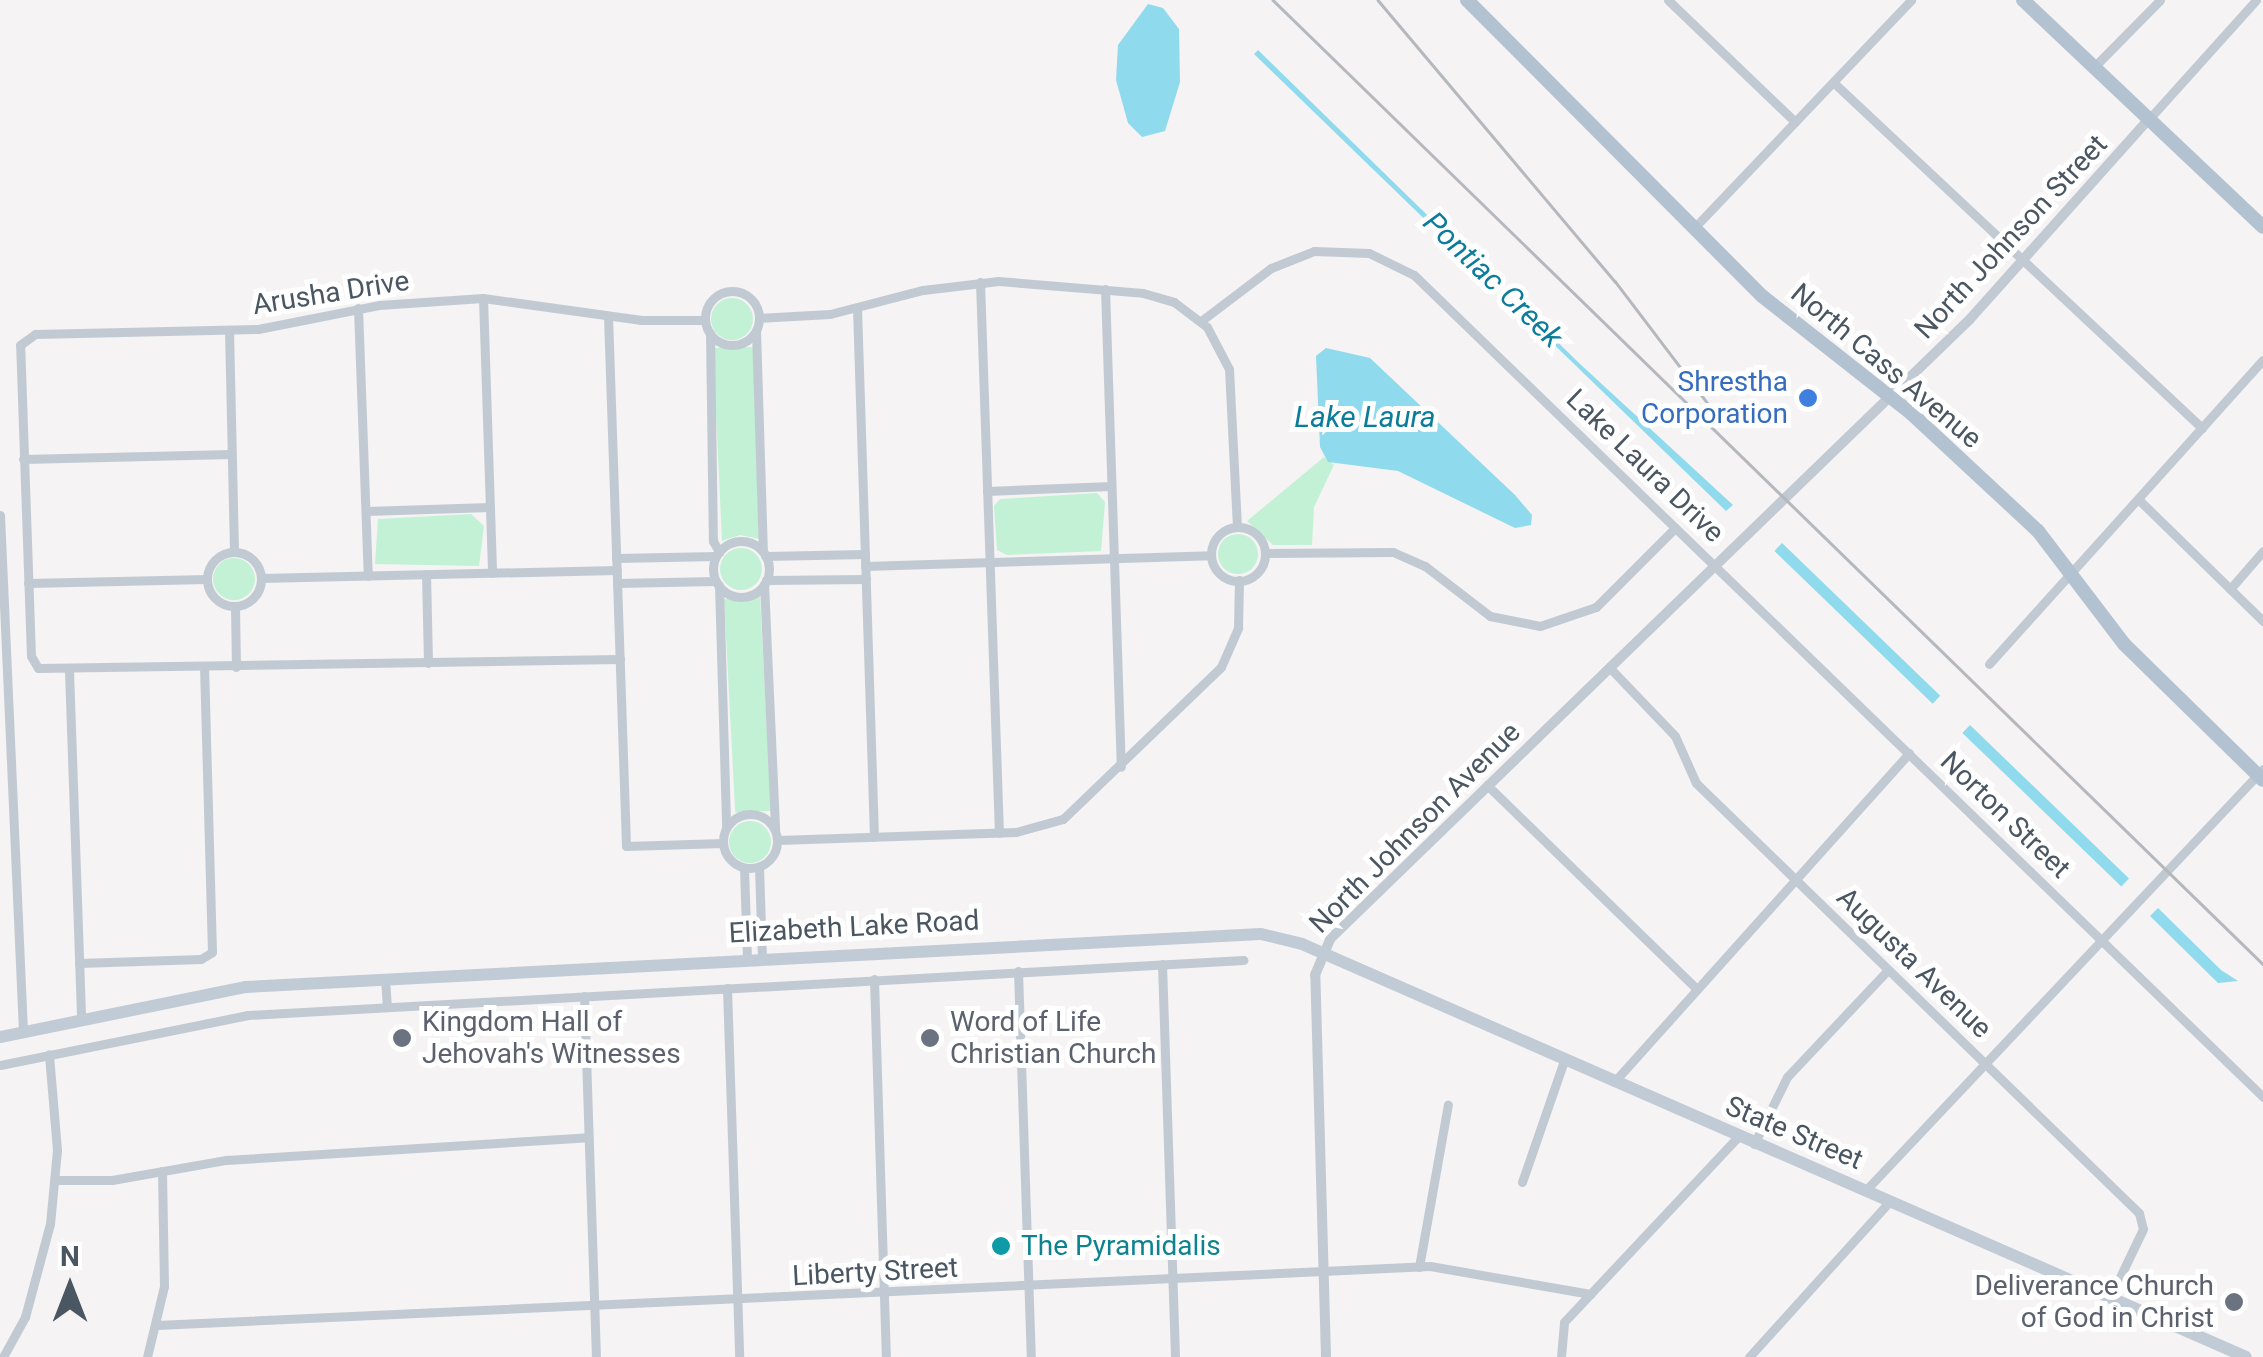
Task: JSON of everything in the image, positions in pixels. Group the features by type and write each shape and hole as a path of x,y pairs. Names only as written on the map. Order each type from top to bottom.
{"main road":[{"name":"North Cass Avenue","path":"1467,0 1816,345 1889,398 2038,531 2124,644 2261,774"},
{"path":"2023,0 2263,227"},
{"name":"Elizabeth Lake Road","path":"0,1036 228,988 386,978 1230,931 1274,936 1322,953"},
{"name":"State Street","path":"1322,953 2246,1357"}],"street":[{"path":"1668,0 1794,122"},
{"path":"1694,228 1911,0"},
{"path":"2094,67 2160,0"},
{"name":"North Johnson Street","path":"1788,494 1889,398 2023,260 2256,0"},
{"path":"1833,82 2202,428"},
{"name":"Lake Laura Drive","path":"1201,321 1296,256 1339,249 1388,260 1428,286 1714,565"},
{"path":"980,282 999,833"},
{"path":"759,318 857,308 980,282 1159,296 1201,321 1221,348 1231,379 1237,527"},
{"path":"1105,289 1121,766"},
{"path":"729,292 750,298 759,318 756,331 776,835 774,856 758,868 744,868 729,859 722,843 726,828 718,554 713,534 710,334 705,320 710,303 729,292"},
{"path":"483,298 492,573"},
{"name":"Arusha Drive","path":"24,458 23,340 228,330 358,308 483,298 608,316 705,320"},
{"path":"358,308 368,576"},
{"path":"857,308 874,837"},
{"path":"608,316 626,846 722,843"},
{"path":"228,330 234,552"},
{"path":"710,334 732,345 756,331"},
{"path":"1990,664 2263,360"},
{"path":"232,454 24,458 28,583 36,666 70,671 620,659"},
{"path":"987,490 1112,486"},
{"name":"North Johnson Avenue","path":"1326,1357 1314,975 1322,953 1488,784 1788,494"},
{"path":"2138,499 2263,621"},
{"path":"366,511 490,507"},
{"path":"0,515 23,1032"},
{"path":"1237,527 1256,534 1265,552 1258,572 1239,580 1220,573 1211,555 1218,536 1237,527"},
{"path":"1265,552 1393,552 1422,564 1486,614 1540,626 1596,607 1674,528"},
{"path":"616,558 718,554 740,541 764,554 865,554"},
{"path":"2230,589 2263,551"},
{"path":"234,552 253,559 261,578 254,597 234,606 215,598 207,579 214,560 234,552"},
{"path":"865,566 1211,555"},
{"name":"Norton Street","path":"1714,565 2263,1097"},
{"path":"261,578 617,570"},
{"path":"426,574 428,663"},
{"path":"617,583 718,583 742,596 765,582 866,578"},
{"path":"28,583 207,579"},
{"path":"726,828 751,814 776,835 874,837 999,833 1063,819 1224,662 1238,628 1239,580"},
{"path":"234,606 236,667"},
{"name":"Augusta Avenue","path":"1609,667 1674,736 1696,783 2142,1217 2143,1229 2110,1298"},
{"path":"79,963 210,954 204,668"},
{"path":"70,671 81,1018"},
{"path":"1613,1083 1909,754"},
{"path":"1865,1192 2261,774"},
{"path":"1488,784 1698,989"},
{"path":"744,868 754,958"},
{"path":"754,958 758,868"},
{"name":"Elizabeth Lake Road","path":"0,1065 215,1019 1243,960"},
{"path":"1162,964 1175,1357"},
{"path":"1754,1144 1786,1077 1888,970"},
{"path":"1018,971 1031,1357"},
{"path":"386,978 387,1007"},
{"path":"874,979 886,1357"},
{"path":"726,988 739,1357"},
{"path":"584,996 596,1357"},
{"path":"3,1357 37,1282 56,1180 49,1054"},
{"path":"1522,1182 1564,1060"},
{"path":"1419,1267 1448,1105"},
{"path":"56,1180 112,1180 226,1160 588,1137"},
{"path":"1561,1357 1563,1325 1738,1137"},
{"path":"147,1357 157,1325 164,1268 162,1171"},
{"path":"1749,1357 1889,1202"},
{"name":"Liberty Street","path":"157,1325 1172,1282 1419,1267 1591,1294"}],"green space":[{"path":"732,298 747,304 753,319 747,334 732,340 717,334 711,319 717,304"},
{"path":"753,347 759,539 740,535 722,541 713,348"},
{"path":"1324,457 1334,465 1314,507 1312,545 1273,545 1247,521"},
{"path":"1097,493 1105,502 1101,551 1007,555 997,550 994,506 1000,499"},
{"path":"471,514 484,526 479,566 375,564 378,519"},
{"path":"1238,534 1252,540 1258,554 1252,568 1238,574 1224,568 1218,554 1224,540"},
{"path":"741,548 756,554 762,569 756,584 741,590 726,584 720,569 726,554"},
{"path":"234,558 249,564 255,579 249,594 234,600 219,594 213,579 219,564"},
{"path":"760,597 771,811 735,813 724,599"},
{"path":"750,821 765,827 771,842 765,857 750,863 735,857 729,842 735,827"}],"water":[{"path":"1148,4 1163,8 1179,29 1180,82 1165,131 1142,137 1128,123 1116,80 1118,45"},
{"name":"Pontiac Creek","path":"1258,50 1579,363 1733,505 1726,511 1254,54"},
{"name":"Lake Laura","path":"1326,348 1370,358 1515,495 1532,515 1531,525 1515,528 1398,471 1328,462 1320,447 1316,356"},
{"path":"1782,543 1940,696 1933,704 1774,551"},
{"path":"1970,725 2129,879 2121,886 1962,733"},
{"path":"2158,908 2221,970 2238,981 2218,983 2150,916"}],"railway":[{"path":"1273,0 2263,964"},
{"path":"1378,0 1615,281 1716,414"}],"place":[{"name":"Shrestha Corporation","path":"1808,398"},
{"name":"Kingdom Hall of Jehovah's Witnesses","path":"402,1038"},
{"name":"Word of Life Christian Church","path":"930,1038"},
{"name":"The Pyramidalis","path":"1001,1246"},
{"name":"Deliverance Church of God in Christ","path":"2234,1302"}]}
